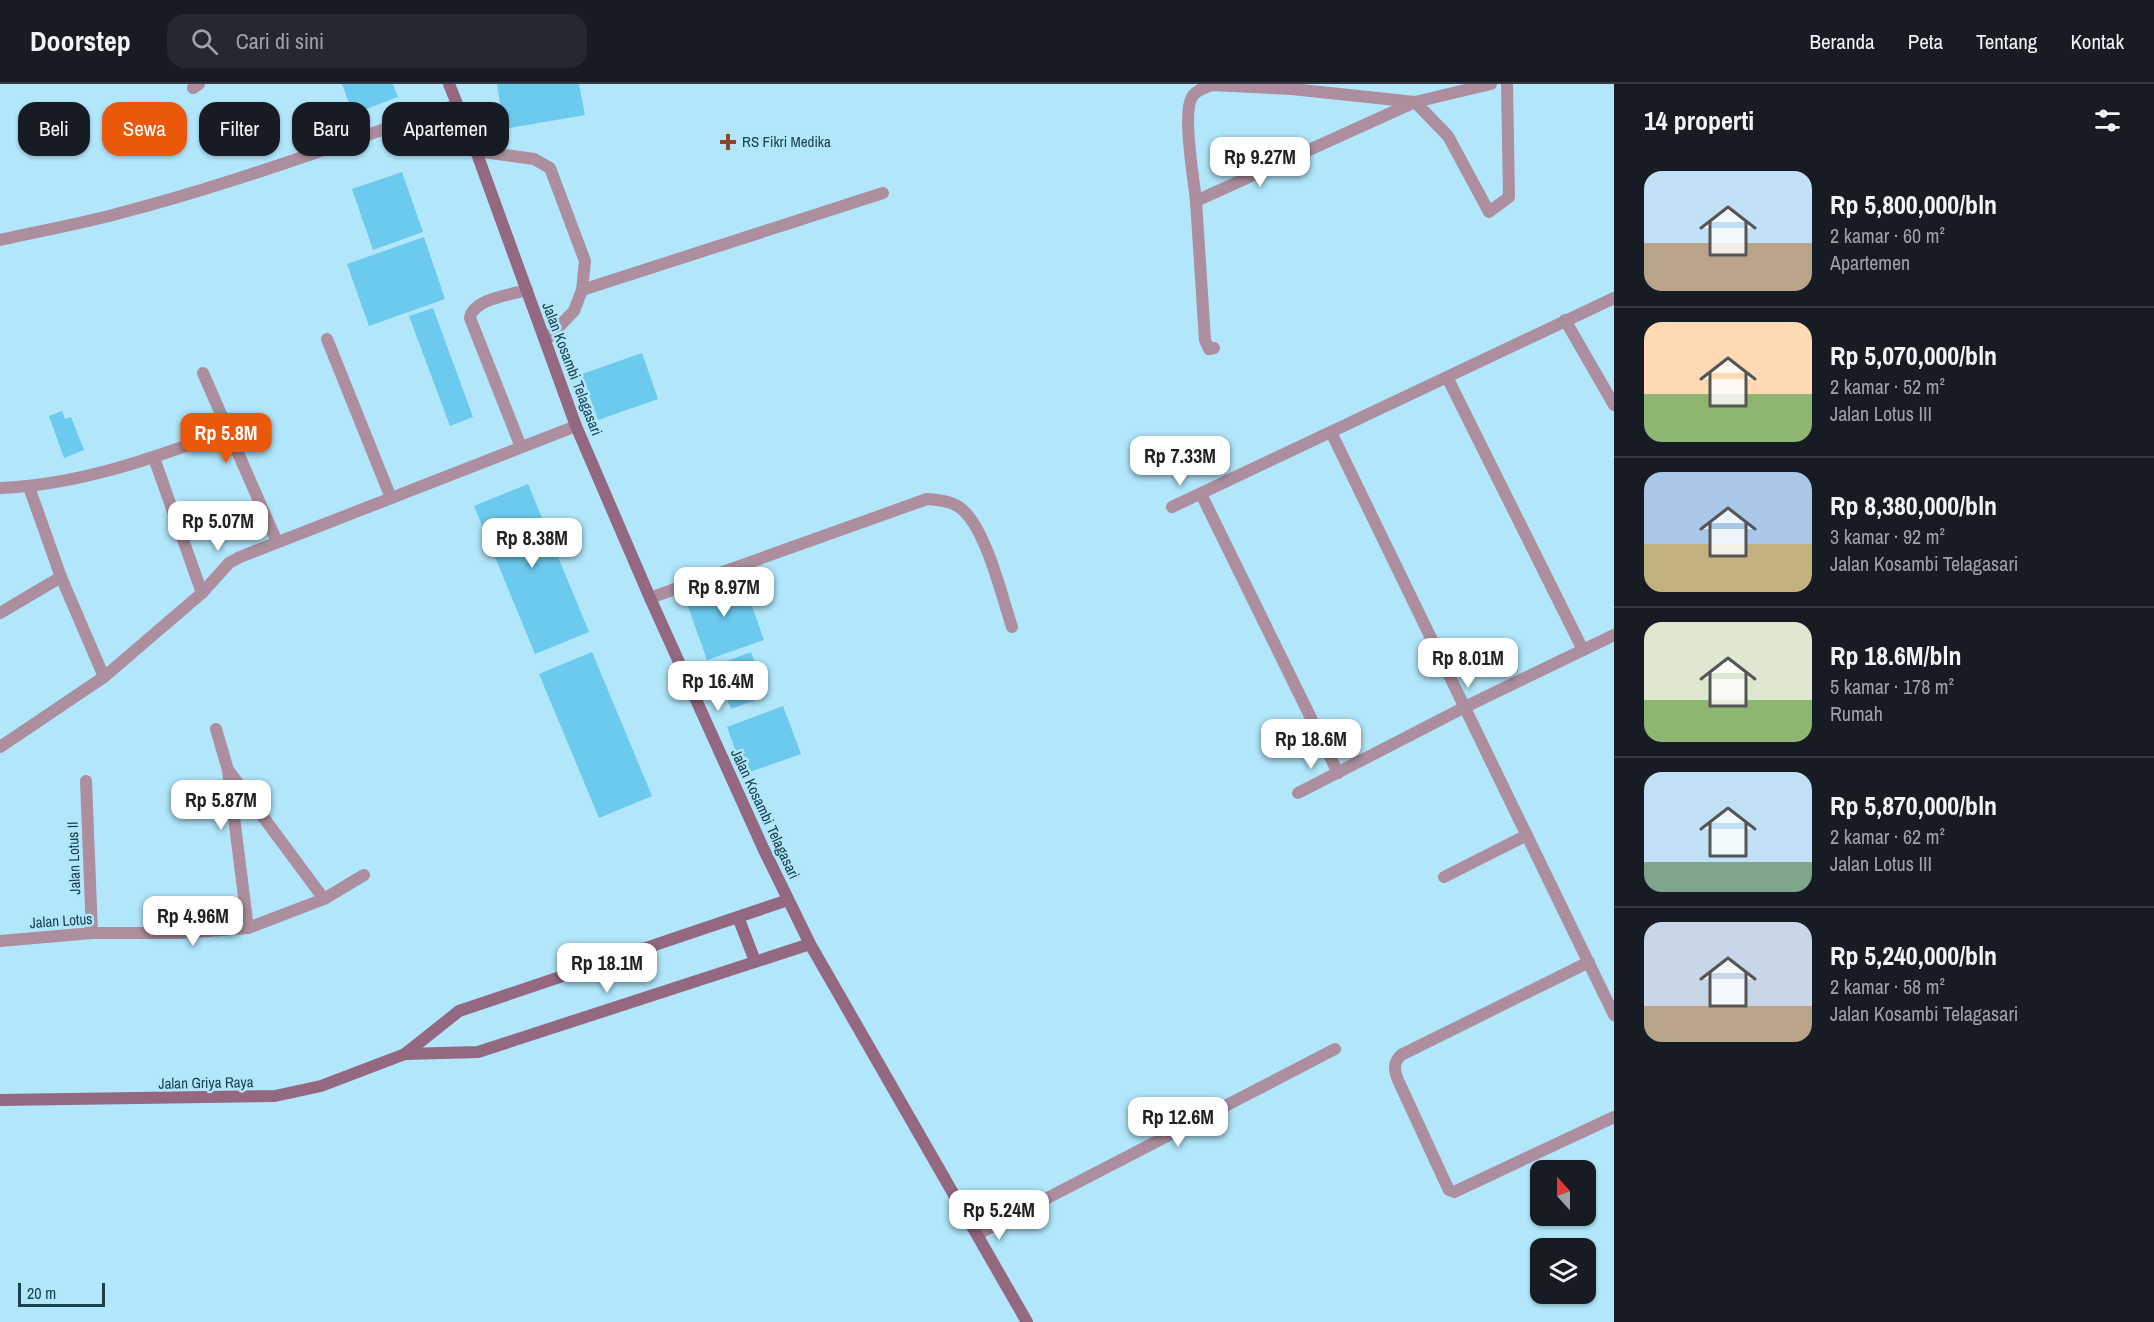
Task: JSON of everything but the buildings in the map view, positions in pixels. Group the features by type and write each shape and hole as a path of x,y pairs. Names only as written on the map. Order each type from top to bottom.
{"main road":[{"name":"Jalan Kosambi Telagasari","path":"449,84 457,102"},
{"name":"Jalan Kosambi Telagasari","path":"477,156 576,426 650,598 788,900 810,944 1027,1322"},
{"name":"Jalan Griya Raya","path":"0,1100 275,1096 321,1086 405,1054 459,1011 788,900"},
{"path":"738,917 755,961"},
{"name":"Jalan Griya Raya","path":"405,1054 478,1052 810,944"}],"street":[{"path":"1196,201 1415,102 1491,84"},
{"path":"1214,348 1209,349 1205,340 1188,119 1191,97 1200,89 1212,85 1292,89 1415,102 1448,136 1489,212 1509,197 1507,84"},
{"path":"0,240 131,210 245,176 382,129"},
{"path":"509,156 534,159 550,168 585,261 582,290 574,311 546,340"},
{"path":"582,290 883,193"},
{"path":"521,447 470,318 473,310 480,303 526,290"},
{"path":"1172,507 1614,298"},
{"path":"1565,320 1614,405"},
{"path":"327,339 391,498"},
{"path":"204,373 227,431 277,542"},
{"path":"1447,376 1582,650"},
{"path":"0,747 104,677 202,593 229,563 277,542 576,426"},
{"path":"0,488 29,487 71,480 154,458 227,431"},
{"path":"1331,432 1614,1015"},
{"path":"154,458 202,593"},
{"path":"29,487 61,577 104,677"},
{"path":"1201,494 1338,773"},
{"path":"650,598 927,499 944,501 960,508 977,525 1011,627"},
{"path":"0,614 14,603 61,577"},
{"path":"0,603 14,603"},
{"path":"1298,793 1614,634"},
{"path":"216,729 228,770 248,927"},
{"path":"228,770 324,899"},
{"name":"Jalan Lotus II","path":"86,781 92,933"},
{"path":"1444,877 1527,835"},
{"name":"Jalan Lotus","path":"0,940 92,933 180,933 248,927 324,899 364,875"},
{"path":"1588,963 1401,1055 1395,1062 1395,1073 1446,1184 1449,1190 1454,1192 1614,1117"},
{"path":"978,1234 1335,1049"}],"place":[{"name":"RS Fikri Medika","path":"728,142"}]}
